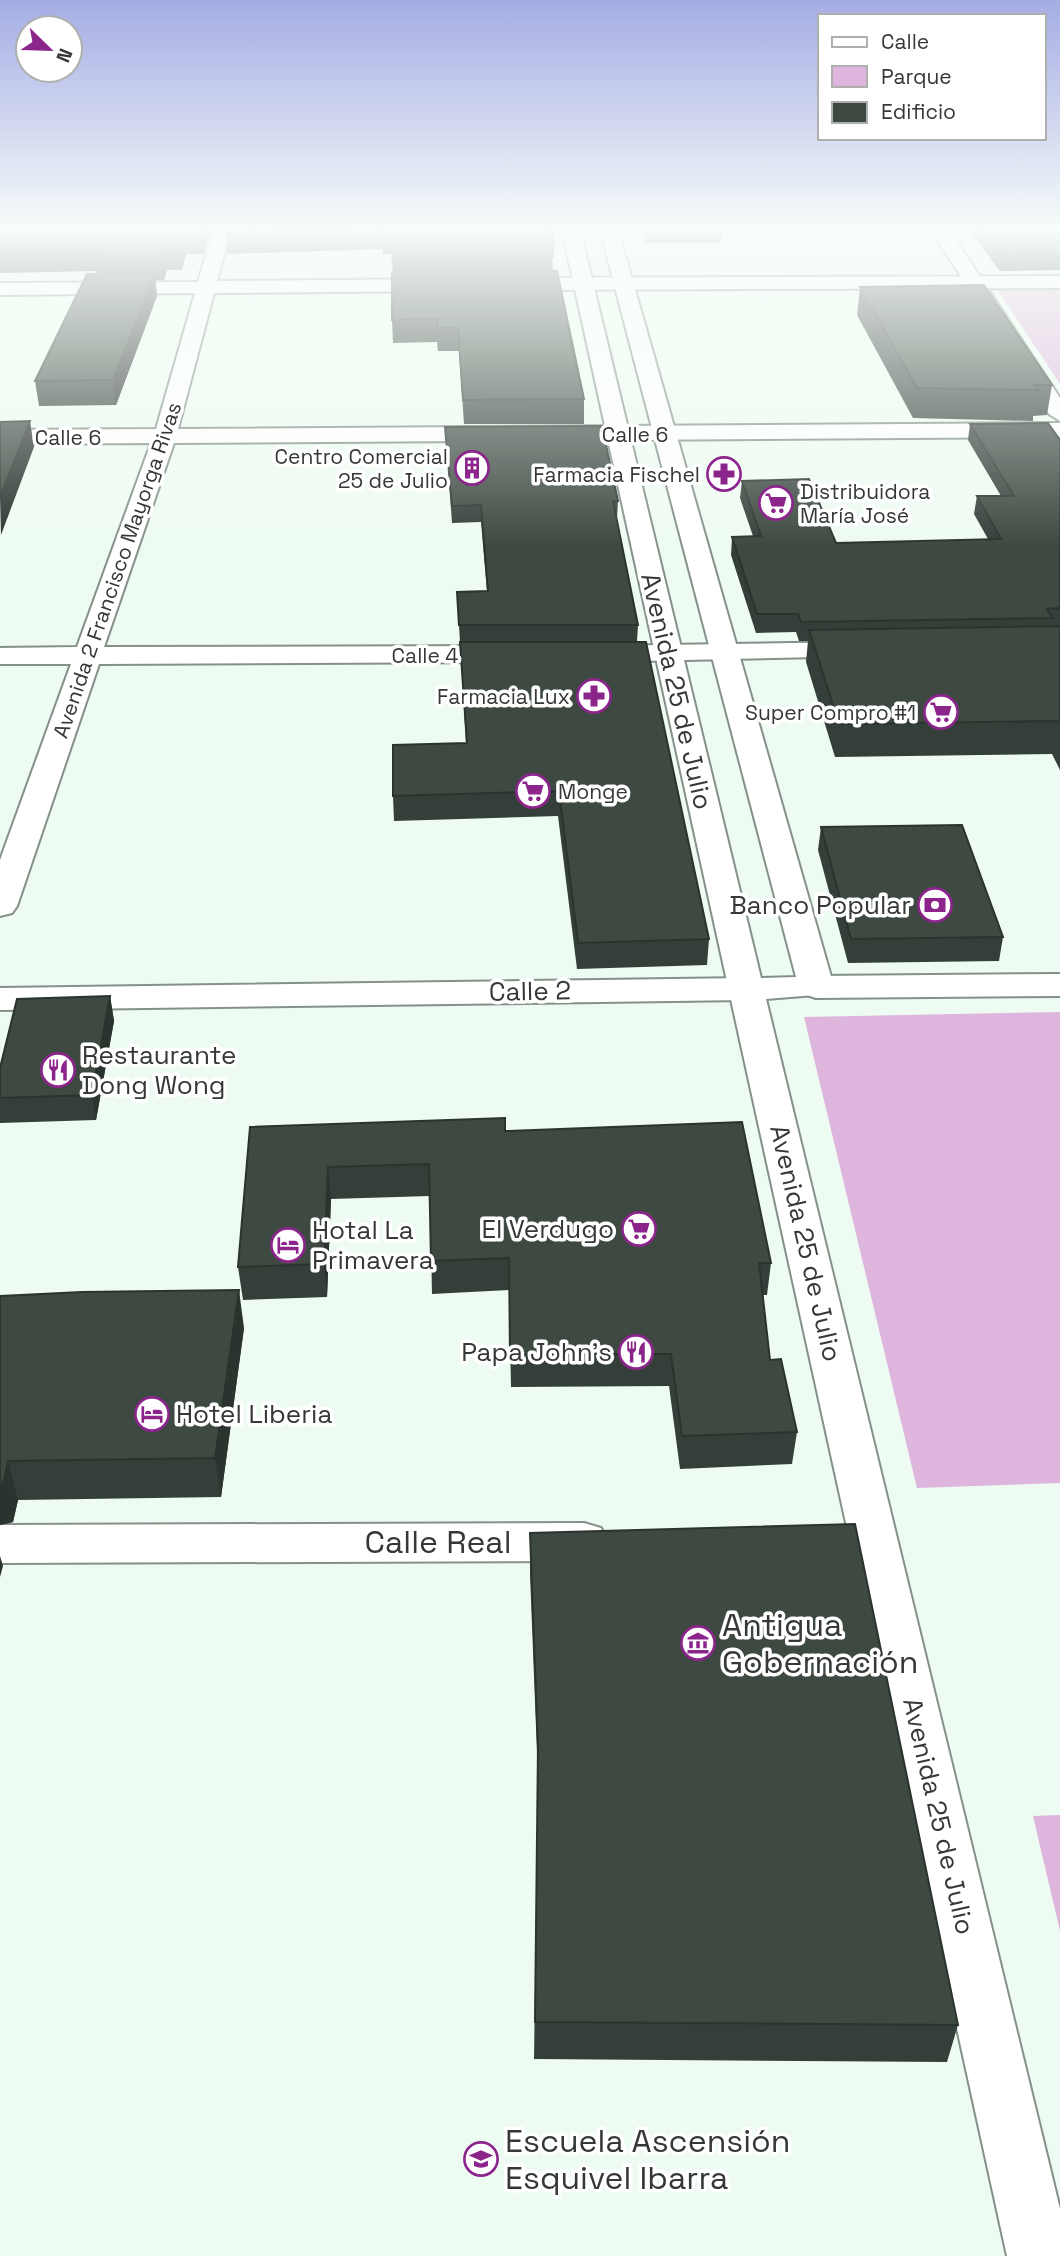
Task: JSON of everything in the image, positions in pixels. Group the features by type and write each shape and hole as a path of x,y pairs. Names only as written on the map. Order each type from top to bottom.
{"street":[{"name":"Avenida 2 Francisco Mayorga Rivas","path":"0,906 165,436 193,335"},
{"name":"Avenida 25 de Julio","path":"596,335 746,989 856,1541 1040,2256"},
{"name":"Avenida 25 de Julio","path":"639,335 816,988"},
{"path":"1008,335 1060,414"},
{"name":"Calle 6","path":"0,437 1060,430"},
{"path":"572,654 883,649"},
{"name":"Calle 4","path":"0,656 545,654"},
{"name":"Calle 2","path":"0,999 1060,985"},
{"name":"Calle Real","path":"0,1544 626,1541"}],"green space":[{"path":"1028,335 1060,335 1060,384"},
{"path":"1060,1012 1060,1483 917,1488 804,1017"},
{"path":"1060,1815 1060,1931 1033,1816"}],"building":[{"path":"57,335 131,335 113,380 35,381"},
{"path":"459,335 571,335 584,399 463,400"},
{"path":"887,335 1018,335 1052,385 1034,385 1038,390 917,388"},
{"path":"30,421 0,497 0,422"},
{"path":"1048,423 1060,440 1060,608 1047,609 1052,618 801,622 798,614 757,614 732,537 761,536 742,481 809,479 836,543 1001,539 977,496 1014,496 970,424"},
{"path":"602,426 618,501 613,501 638,625 459,625 457,592 488,591 481,505 452,506 445,427"},
{"path":"1060,626 1060,723 839,724 809,630"},
{"path":"460,642 646,642 709,939 578,943 559,791 393,796 393,745 467,743"},
{"path":"962,825 1003,937 851,939 821,827"},
{"name":"Restaurante Dong Wong","path":"110,996 92,1095 0,1098 0,1068 17,999"},
{"path":"505,1118 505,1131 742,1122 771,1263 759,1263 770,1360 781,1359 797,1432 682,1436 671,1354 510,1354 509,1258 431,1261 429,1164 328,1167 324,1264 238,1267 250,1127"},
{"path":"239,1290 215,1458 8,1461 3,1484 0,1484 0,1296"},
{"path":"855,1524 958,2025 535,2022 538,1746 530,1533"}],"place":[{"name":"Centro Comercial 25 de Julio","path":"472,468"},
{"name":"Farmacia Fischel","path":"724,474"},
{"name":"Distribuidora María José","path":"776,503"},
{"name":"Farmacia Lux","path":"594,696"},
{"name":"Super Compro #1","path":"941,712"},
{"name":"Monge","path":"533,791"},
{"name":"Banco Popular","path":"935,905"},
{"name":"Restaurante Dong Wong","path":"58,1070"},
{"name":"El Verdugo","path":"639,1229"},
{"name":"Hotal La Primavera","path":"288,1245"},
{"name":"Papa John's","path":"636,1352"},
{"name":"Hotel Liberia","path":"152,1414"},
{"name":"Antigua Gobernación","path":"698,1643"},
{"name":"Escuela Ascensión Esquivel Ibarra","path":"481,2159"}]}
